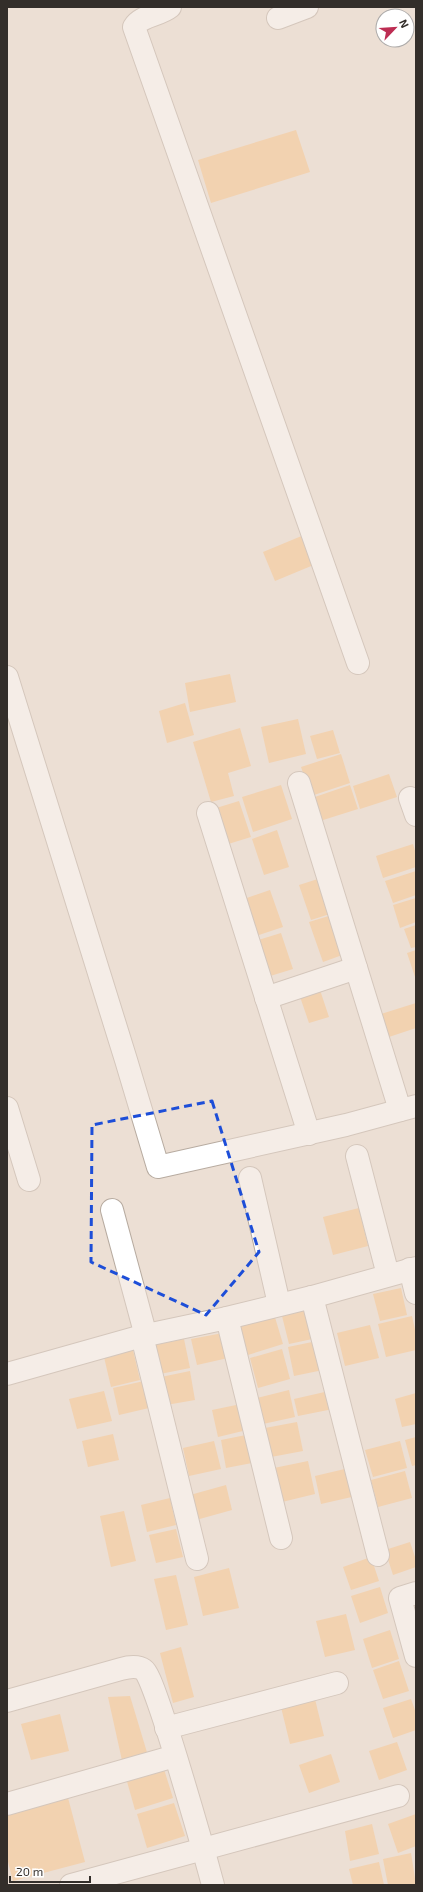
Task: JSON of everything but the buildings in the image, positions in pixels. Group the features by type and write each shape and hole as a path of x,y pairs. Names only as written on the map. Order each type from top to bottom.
{"street":[{"path":"170,7 137,22 134,27 136,35 358,663"},
{"path":"278,18 307,7"},
{"path":"7,677 124,1052 158,1167 308,1134 408,1108 356,968 299,783"},
{"path":"208,813 308,1134"},
{"path":"266,998 356,968"},
{"path":"7,1108 29,1180"},
{"path":"357,1156 388,1276"},
{"path":"250,1178 279,1304"},
{"path":"112,1210 144,1336 197,1559"},
{"path":"7,1374 144,1336 227,1318 312,1297 413,1268 416,1293"},
{"path":"312,1297 378,1555"},
{"path":"227,1318 281,1538"},
{"path":"416,1593 400,1598 416,1656"},
{"path":"7,1701 133,1666 144,1670 150,1677 214,1885"},
{"path":"166,1728 337,1683"},
{"path":"7,1804 175,1756"},
{"path":"72,1885 398,1796"}],"highlighted area":[{"path":"212,1101 259,1252 206,1315 91,1262 92,1125"}]}
